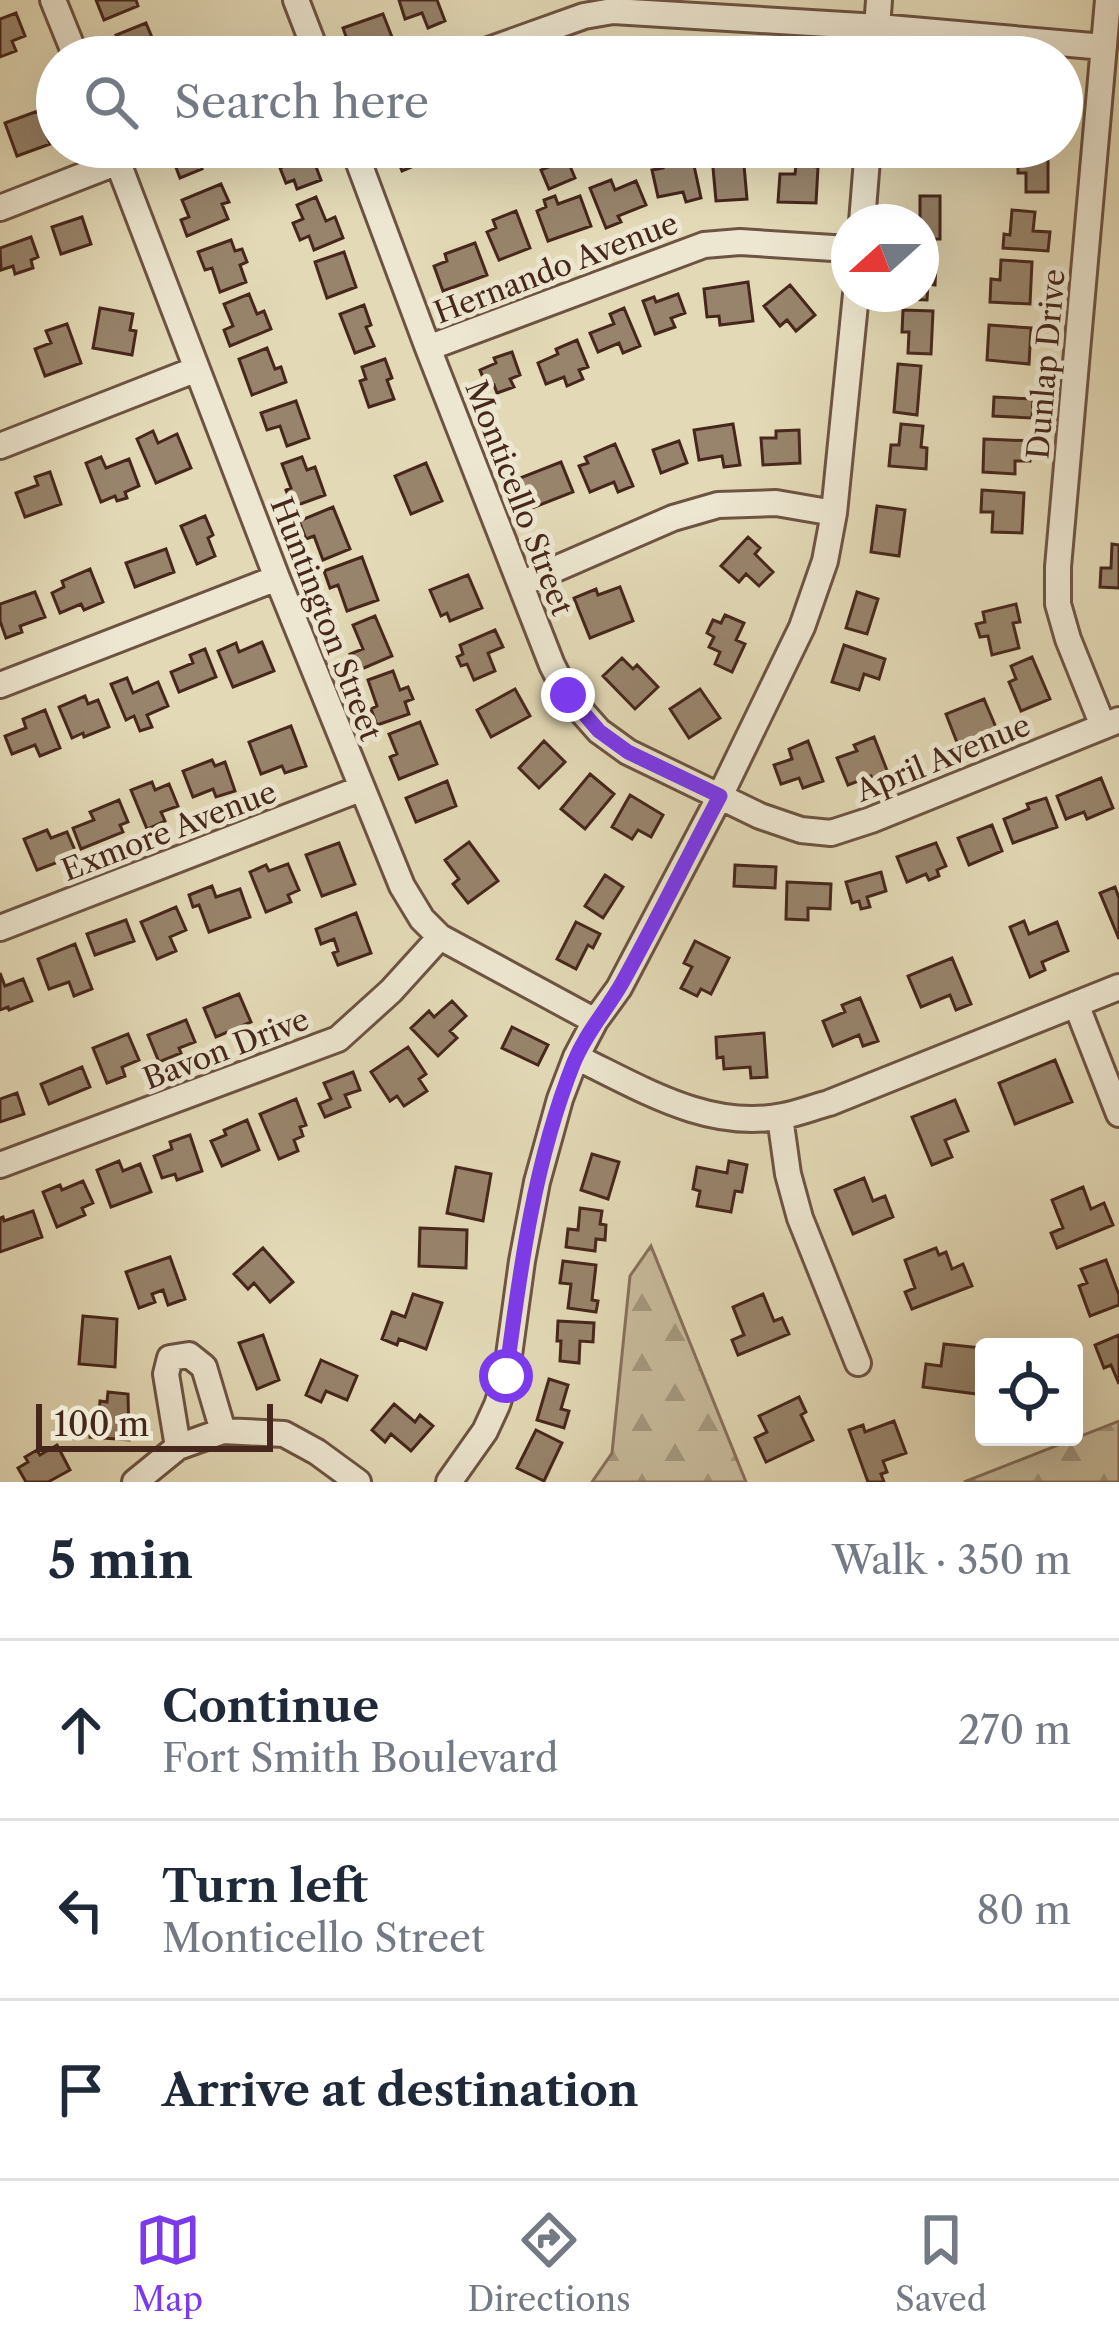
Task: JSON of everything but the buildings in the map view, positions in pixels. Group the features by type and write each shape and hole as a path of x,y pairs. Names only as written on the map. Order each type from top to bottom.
{"street":[{"path":"53,0 68,36"},
{"path":"296,0 310,36"},
{"path":"877,36 879,0"},
{"name":"Dunlap Drive","path":"1108,0 1058,604 1111,723"},
{"path":"528,36 613,10 980,36"},
{"path":"1083,45 1104,47"},
{"path":"0,208 85,168"},
{"name":"Huntington Street","path":"120,168 277,578 402,886 422,919 440,937 595,1021"},
{"name":"Monticello Street","path":"360,168 568,695 599,731 628,752 720,796"},
{"path":"863,204 866,168"},
{"name":"Hernando Avenue","path":"428,348 704,245 740,242 831,248"},
{"path":"449,1482 485,1431 506,1376 537,1182 576,1057 619,988 720,796 802,627 825,561 854,312"},
{"path":"0,446 197,369"},
{"path":"521,584 673,518 718,506 776,503 834,513"},
{"path":"0,686 277,578"},
{"name":"April Avenue","path":"720,796 760,817 801,830 831,833 1111,723"},
{"name":"Exmore Avenue","path":"0,928 361,789"},
{"name":"Bavon Drive","path":"0,1166 338,1039 440,937"},
{"path":"576,1057 679,1106 726,1117 780,1117 829,1103 1119,987"},
{"path":"1076,1004 1119,1114"},
{"path":"780,1117 800,1218 858,1364"},
{"path":"178,1447 166,1375 170,1358 189,1355 204,1367 224,1431"},
{"path":"136,1482 178,1447 224,1431 284,1433 358,1482"}],"green space":[{"path":"651,1246 746,1482 592,1482 612,1453 630,1276"},
{"path":"1119,1421 1119,1482 964,1482 1055,1446 1083,1446 1083,1435"}],"route":[{"path":"506,1376 537,1182 560,1099 595,1021 619,988 720,796 628,752 599,731 568,695"}]}
